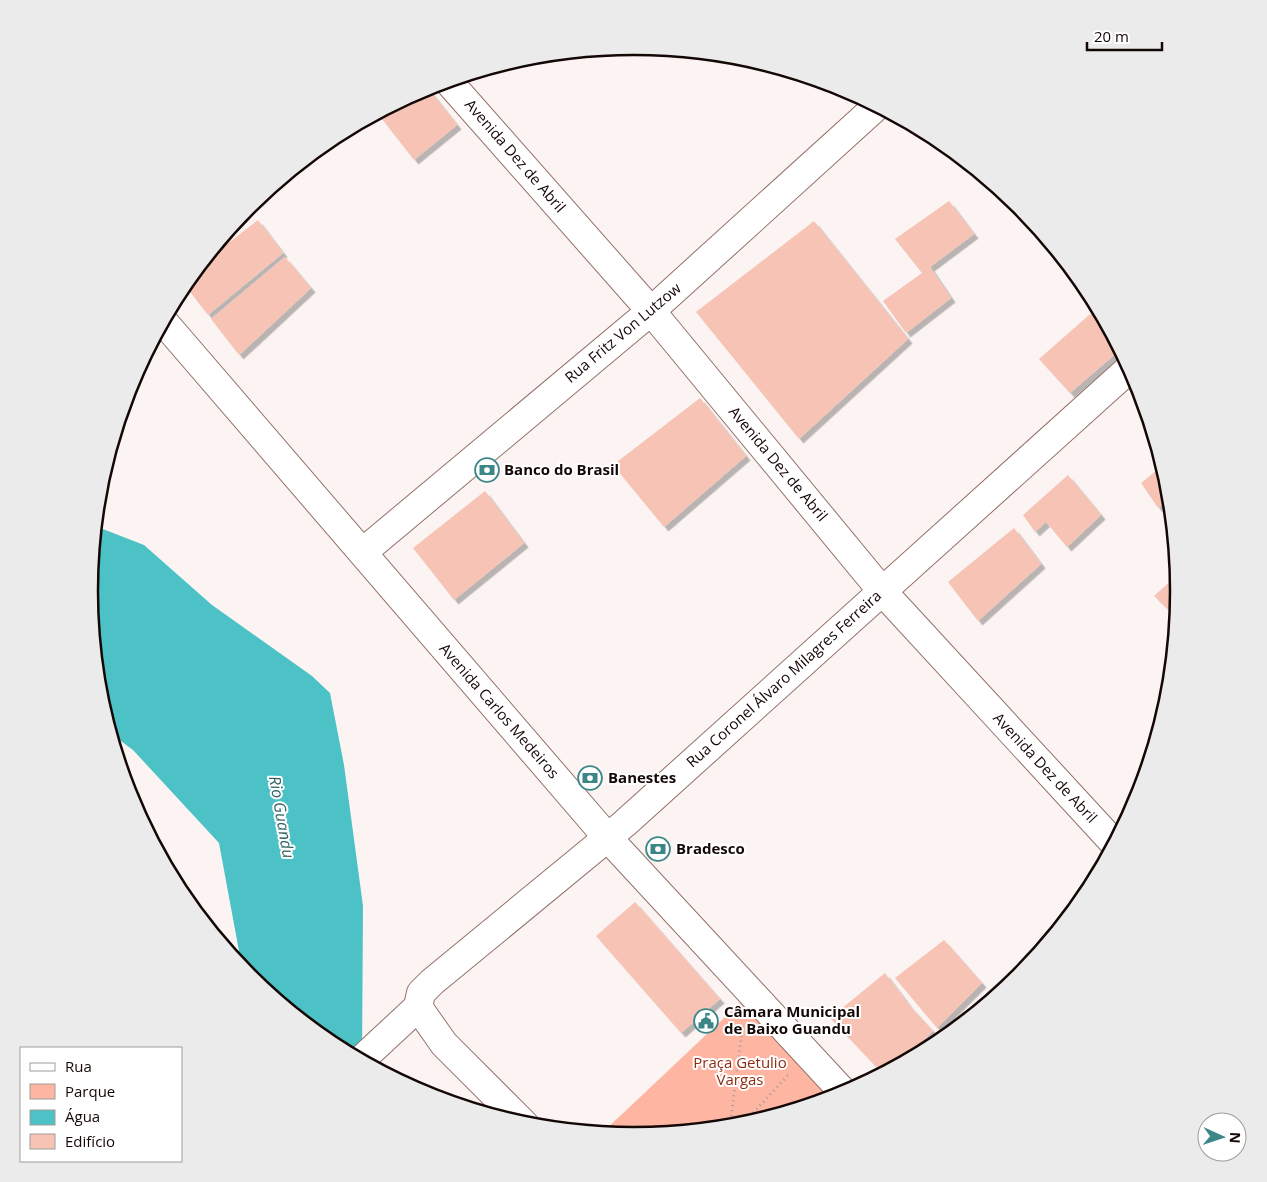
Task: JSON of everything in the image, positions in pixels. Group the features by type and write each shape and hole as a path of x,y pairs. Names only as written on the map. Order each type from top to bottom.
{"street":[{"name":"Avenida Dez de Abril","path":"453,86 651,311 882,591 1109,837"},
{"name":"Rua Fritz Von Lutzow","path":"363,552 651,311 872,111"},
{"name":"Avenida Carlos Medeiros","path":"167,326 607,837 838,1087"},
{"name":"Rua Coronel Álvaro Milagres Ferreira","path":"418,1007 422,993 432,982 624,824 1124,375"},
{"path":"367,1055 418,1007 444,1044 514,1114"}],"path":[{"path":"731,1118 747,990"},
{"path":"753,1113 806,1054"}],"green space":[{"name":"Praça Getulio Vargas","path":"743,1000 828,1090 806,1099 738,1117 669,1126 609,1126"}],"water":[{"name":"Rio Guandu","path":"101,528 144,545 212,605 312,676 330,693 344,765 363,906 362,1053 307,1016 254,970 239,953 219,843 133,750 119,740 102,661 98,591"}],"building":[{"path":"433,94 457,125 414,160 382,119 396,110"},
{"path":"949,201 974,234 930,267 951,298 906,333 883,301 922,273 895,239"},
{"path":"258,220 283,253 208,315 189,291 223,247"},
{"path":"814,221 908,339 799,439 696,312"},
{"path":"285,257 311,288 239,355 211,319"},
{"path":"1092,313 1114,355 1070,393 1039,359"},
{"path":"700,398 746,456 664,527 613,465"},
{"path":"1156,471 1162,504 1158,508 1141,483"},
{"path":"1068,475 1101,515 1067,547 1046,522 1035,532 1023,515"},
{"path":"485,491 524,543 454,600 413,548"},
{"path":"1014,528 1041,564 978,621 948,582"},
{"path":"1169,582 1169,610 1154,596"},
{"path":"635,902 720,999 681,1033 596,936"},
{"path":"944,940 982,983 937,1028 895,978"},
{"path":"885,973 909,1005 933,1031 919,1044 878,1068 830,1018"}],"place":[{"name":"Banco do Brasil","path":"487,470"},
{"name":"Banestes","path":"590,778"},
{"name":"Bradesco","path":"658,849"},
{"name":"Câmara Municipal de Baixo Guandu","path":"706,1021"}]}
